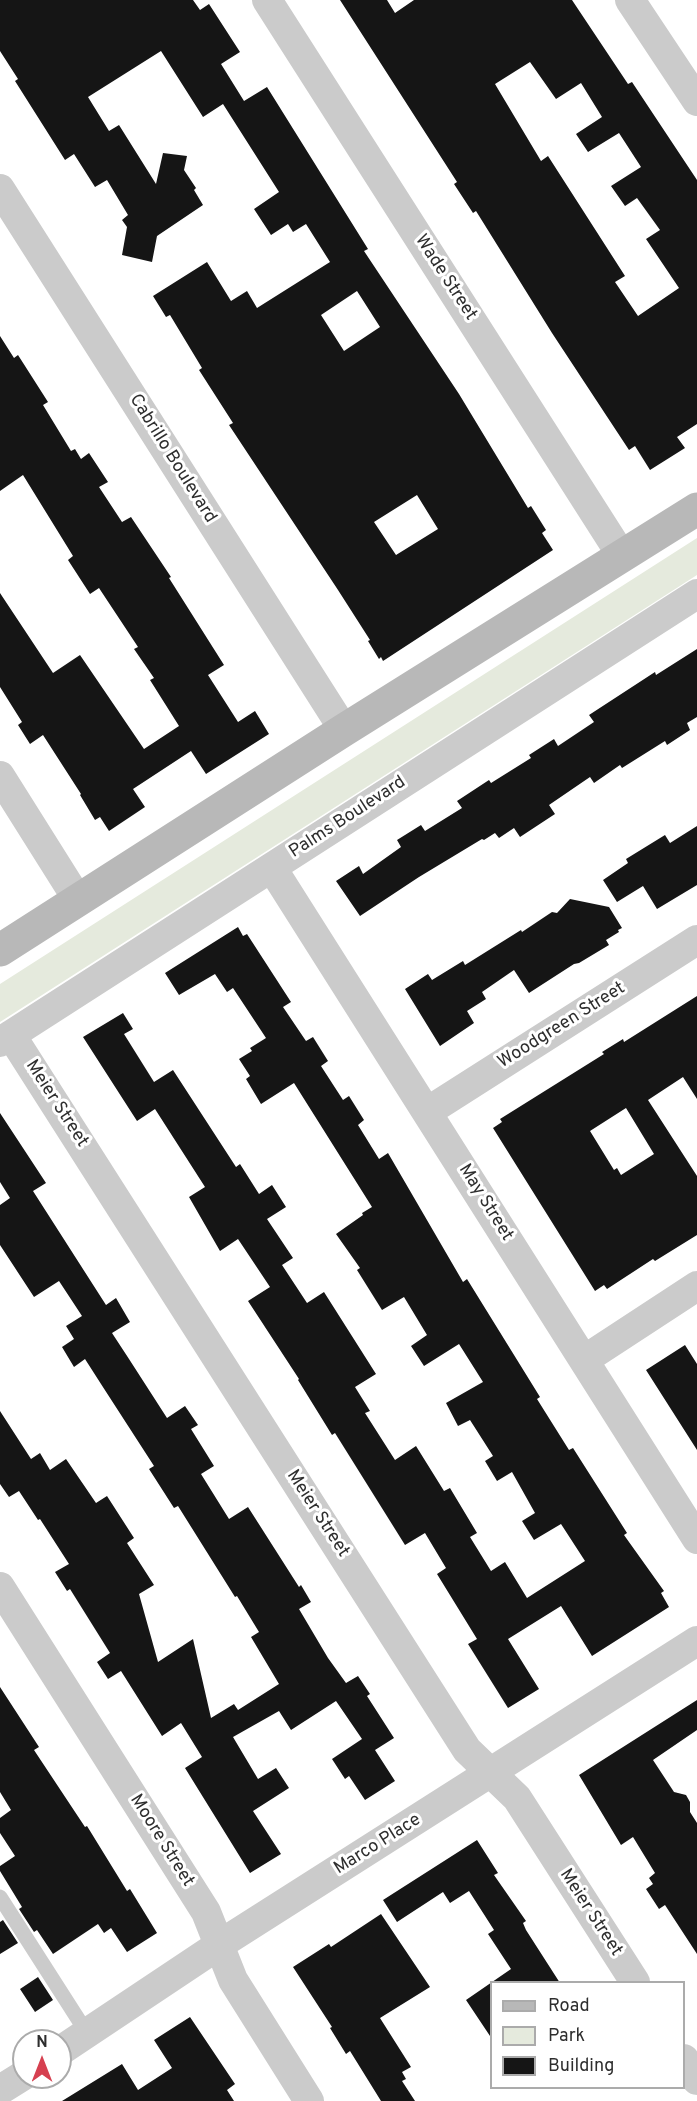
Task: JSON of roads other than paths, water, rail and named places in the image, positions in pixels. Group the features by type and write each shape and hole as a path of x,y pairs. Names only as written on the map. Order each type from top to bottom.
{"street":[{"name":"Wade Street","path":"267,0 622,556"},
{"path":"630,0 697,101"},
{"name":"Cabrillo Boulevard","path":"0,189 344,730"},
{"path":"0,950 344,730 697,509"},
{"name":"Palms Boulevard","path":"5,1039 697,594"},
{"path":"0,776 78,900"},
{"name":"May Street","path":"272,867 697,1539"},
{"name":"Woodgreen Street","path":"427,1112 697,940"},
{"name":"Meier Street","path":"5,1039 467,1750 517,1798 634,1981"},
{"path":"584,1360 697,1286"},
{"name":"Moore Street","path":"0,1587 206,1912 233,1980 309,2101"},
{"name":"Marco Place","path":"72,2043 219,1946 697,1641"},
{"path":"685,2061 697,2080"}],"lane":[{"path":"0,1897 87,2033"}]}
